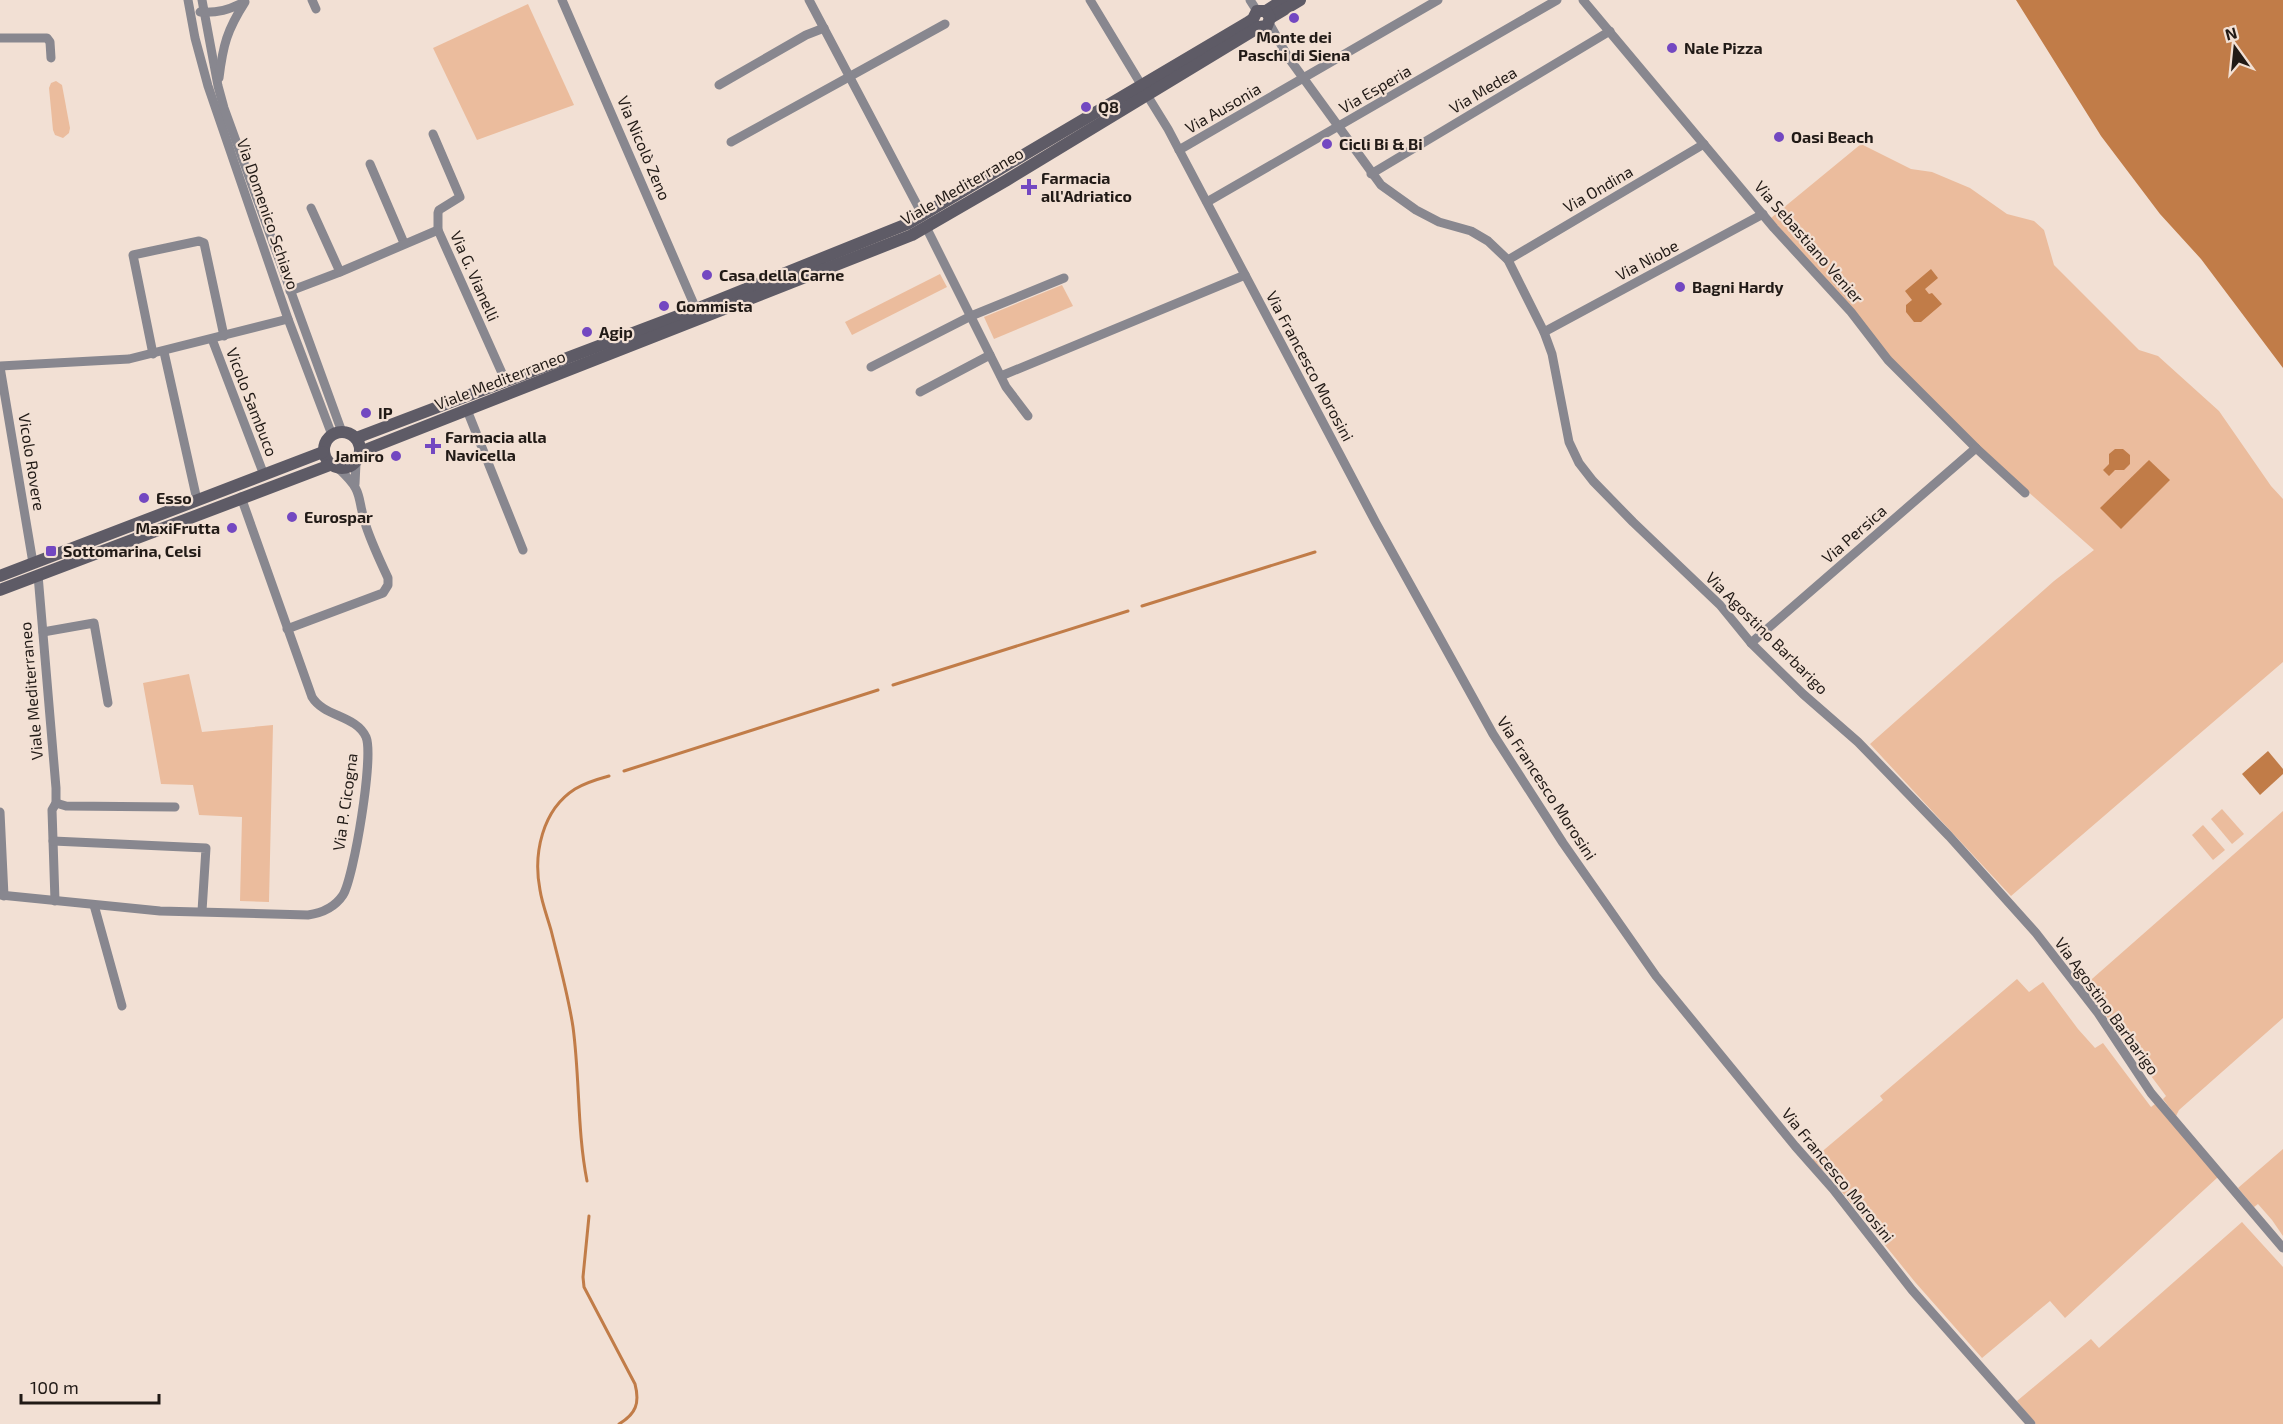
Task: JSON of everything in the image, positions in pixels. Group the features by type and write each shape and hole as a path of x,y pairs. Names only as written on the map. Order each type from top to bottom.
{"street":[{"name":"Via Domenico Schiavo","path":"188,0 208,86 288,320 337,433"},
{"name":"Via Domenico Schiavo","path":"202,0 218,86 337,433"},
{"name":"Via Nicolò Zeno","path":"562,0 696,309"},
{"path":"809,0 925,222 1006,387 1028,416"},
{"name":"Via Francesco Morosini","path":"1090,0 1179,150 1376,523 1493,734 1624,933 1656,976 1833,1189 1912,1290 2031,1424"},
{"name":"Viale Mediterraneo","path":"1263,19 1283,0"},
{"name":"Viale Mediterraneo","path":"358,457 467,410 814,274 925,222 1263,19 1300,0"},
{"name":"Via Ausonia","path":"1179,150 1438,0"},
{"name":"Via Esperia","path":"1207,202 1557,0"},
{"name":"Via Sebastiano Venier","path":"1583,0 1763,214 1851,312 1888,360 1976,448 2025,493"},
{"path":"189,12 216,13 231,9 246,1"},
{"path":"218,86 224,43 231,24 246,1"},
{"name":"Via Agostino Barbarigo","path":"1263,19 1338,128 1381,185 1416,210 1439,222 1471,231 1488,240 1508,260 1544,332 1554,365 1567,436 1580,463 1633,522 1720,606 1751,643 1803,694 1867,750 1949,836 2036,933 2098,1013 2151,1093 2283,1248"},
{"path":"731,142 945,24"},
{"path":"719,85 806,35 824,28"},
{"name":"Via Medea","path":"1371,174 1610,31"},
{"path":"0,38 47,38 50,42 51,58"},
{"path":"433,134 460,197 439,210 438,230"},
{"name":"Via Ondina","path":"1508,260 1704,144"},
{"path":"370,164 404,243"},
{"path":"311,208 340,272"},
{"name":"Via Niobe","path":"1544,332 1763,214"},
{"name":"Viale Mediterraneo","path":"356,438 696,309 907,224 925,222"},
{"name":"Via G. Vianelli","path":"290,291 438,230 506,382"},
{"path":"153,354 133,255 199,242 204,243 224,336"},
{"path":"1001,376 1245,275"},
{"path":"871,367 971,316 1064,278"},
{"path":"0,366 111,361 164,352 288,320"},
{"name":"Vicolo Sambuco","path":"212,339 264,475"},
{"path":"164,352 197,500"},
{"path":"920,392 990,355"},
{"name":"Vicolo Rovere","path":"0,366 33,563"},
{"path":"467,410 523,550"},
{"path":"288,629 383,593 388,585 388,578 366,525 355,484 358,457 356,438 352,435 337,433 325,442 323,452 334,467 355,484"},
{"name":"Via Persica","path":"1751,643 1976,448"},
{"path":"0,576 323,452"},
{"path":"0,590 241,497 334,467 347,468 358,457"},
{"name":"Via P. Cicogna","path":"2,896 160,911 270,914 317,913 338,901 347,885 365,788 368,745 358,726 323,708 315,701 241,497"},
{"name":"Viale Mediterraneo","path":"38,575 56,803 52,810 53,841"},
{"path":"43,632 94,623 108,703"},
{"path":"56,803 66,806 176,807"},
{"path":"0,812 2,896"},
{"path":"55,901 53,841 206,848 202,911"},
{"path":"94,905 122,1006"}],"shaded area":[{"path":"2016,0 2283,0 2283,368 2201,259 2160,214 2101,136"},
{"path":"528,4 574,105 477,140 433,48"},
{"path":"56,81 62,85 70,128 69,133 63,138 55,135 53,130 49,88 51,83"},
{"path":"1861,144 1911,169 1932,172 1970,188 2007,214 2034,221 2044,230 2054,265 2139,350 2158,356 2219,411 2271,486 2283,499 2283,662 2011,896 1870,744 2054,581 2094,550 2000,467 1890,359 1771,218"},
{"path":"1931,269 1938,278 1925,289 1942,304 1921,322 1914,322 1906,312 1906,305 1912,300 1905,291"},
{"path":"940,274 947,287 852,335 845,322"},
{"path":"1062,285 1073,306 994,339 984,317"},
{"path":"2115,449 2123,449 2130,455 2130,464 2124,470 2115,470 2109,476 2103,470 2109,464 2109,454"},
{"path":"2149,460 2170,480 2121,529 2100,508"},
{"path":"189,674 202,732 273,725 269,902 240,901 242,817 199,815 193,785 161,784 143,683"},
{"path":"2268,751 2283,769 2283,774 2260,795 2242,774"},
{"path":"2222,809 2244,834 2232,844 2211,819"},
{"path":"2283,811 2283,1018 2179,1110 2176,1116 2163,1099 2166,1096 2084,986"},
{"path":"2203,825 2225,850 2213,860 2192,835"},
{"path":"2017,979 2029,992 2043,982 2095,1048 2103,1043 2151,1107 2155,1104 2218,1177 2065,1318 2050,1301 1982,1358 1915,1282 1829,1176 1812,1160 1883,1100 1880,1096"},
{"path":"2283,1149 2283,1236 2258,1204 2254,1207 2238,1188"},
{"path":"2242,1222 2283,1267 2283,1424 2036,1424 2017,1401 2091,1339 2099,1348"}],"waterway":[{"path":"1142,606 1315,552"},
{"path":"893,685 1128,611"},
{"path":"624,771 878,690"},
{"path":"587,1181 573,1027 569,1002 541,895 538,862 542,834 555,809 564,798 587,783 609,776"},
{"path":"589,1216 584,1287 635,1384 637,1397 633,1412 619,1424"}],"place":[{"name":"Monte dei Paschi di Siena","path":"1294,18"},
{"name":"Nale Pizza","path":"1672,48"},
{"name":"Q8","path":"1086,107"},
{"name":"Oasi Beach","path":"1779,137"},
{"name":"Cicli Bi & Bi","path":"1327,144"},
{"name":"Farmacia all'Adriatico","path":"1029,187"},
{"name":"Casa della Carne","path":"707,275"},
{"name":"Bagni Hardy","path":"1680,287"},
{"name":"Gommista","path":"664,306"},
{"name":"Agip","path":"587,332"},
{"name":"IP","path":"366,413"},
{"name":"Farmacia alla Navicella","path":"433,446"},
{"name":"Jamiro","path":"396,456"},
{"name":"Esso","path":"144,498"},
{"name":"Eurospar","path":"292,517"},
{"name":"MaxiFrutta","path":"232,528"},
{"name":"Sottomarina, Celsi","path":"51,551"}]}
